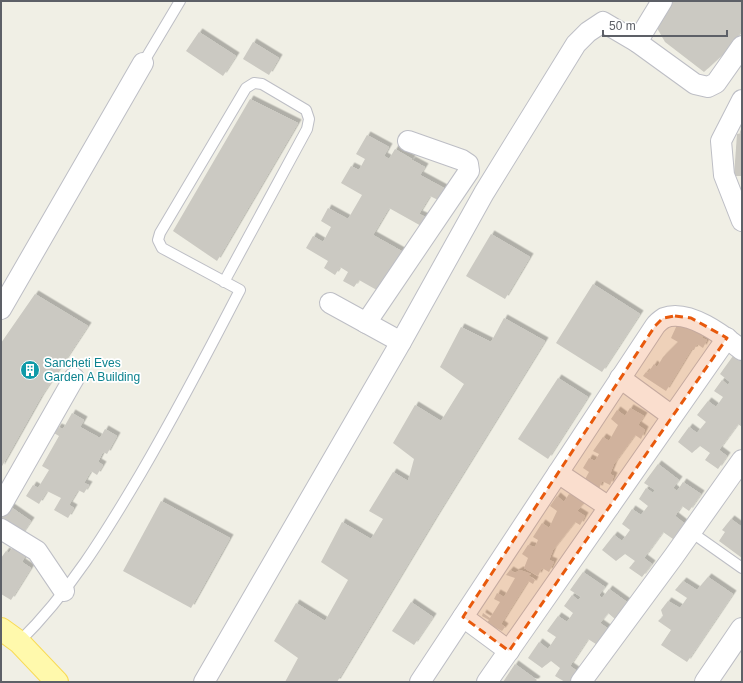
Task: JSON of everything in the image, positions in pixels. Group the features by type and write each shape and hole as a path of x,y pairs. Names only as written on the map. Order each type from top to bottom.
{"main road":[{"path":"1,629 20,642 57,682"}],"street":[{"path":"637,42 662,1"},
{"path":"204,682 401,342 484,193 576,44 588,32 602,22 637,42 695,84 708,87 716,83 742,46"},
{"path":"1,309 143,64"},
{"path":"742,100 721,141 724,175 742,221"},
{"path":"366,323 469,171 468,164 462,160 408,141"},
{"path":"330,302 401,342"},
{"path":"420,682 655,326 663,318 674,316 691,318 734,344 672,416 487,682"},
{"path":"1,506 74,378"},
{"path":"620,378 672,416"},
{"path":"581,682 742,460"},
{"path":"558,473 609,507"},
{"path":"1,529 37,551 64,591"},
{"path":"463,617 509,651"},
{"path":"706,682 742,630"}],"lane":[{"path":"143,64 180,1"},
{"path":"20,642 43,619 102,539 187,393 240,290 224,282 162,248 158,240 160,233 246,88 254,83 262,84 306,110 309,119 308,129 224,282"},
{"path":"691,532 742,568"}],"highlighted area":[{"path":"675,316 691,318 727,338 509,651 463,617 655,326 663,318"}],"building":[{"path":"671,1 742,1 742,30 727,51 704,72 665,42 657,28"},
{"path":"199,32 236,56 223,76 186,51"},
{"path":"253,42 279,58 269,75 243,59"},
{"path":"250,99 298,123 217,261 173,231"},
{"path":"742,133 742,176 734,176 737,134"},
{"path":"367,135 389,147 384,156 389,159 395,149 412,159 408,165 412,160 425,167 420,175 444,188 438,200 430,196 419,214 428,218 423,227 389,208 373,235 405,253 382,293 359,280 354,287 343,281 348,272 340,267 335,275 324,268 328,261 306,248 313,236 323,242 331,227 321,221 328,208 348,219 362,195 341,183 351,166 359,170 365,159 356,154"},
{"path":"491,234 530,257 505,299 466,276"},
{"path":"593,284 640,314 602,372 556,343"},
{"name":"Sancheti Eves Garden A Building","path":"35,294 88,326 41,397 1,468 1,343"},
{"path":"504,318 545,341 435,519 337,682 285,682 298,658 274,641 296,603 325,621 348,580 321,562 342,522 371,539 383,519 369,511 393,472 408,481 414,459 393,443 415,405 441,421 464,384 440,367 461,327 491,342"},
{"path":"677,325 706,330 702,338 707,340 703,348 697,344 694,350 691,350 666,391 643,376 646,372 648,373 654,364 657,367 663,357 678,342 671,338"},
{"path":"733,356 742,363 742,427 738,424 719,450 727,456 718,469 705,460 710,453 700,446 692,453 678,442 689,427 697,433 706,422 697,415 708,401 716,407 723,397 714,391 722,380 728,385 730,382 720,374"},
{"path":"558,378 588,397 548,459 518,439"},
{"path":"630,408 644,416 638,425 645,430 641,439 635,435 614,464 610,474 614,476 610,485 602,481 599,489 584,481 589,472 583,468 589,458 595,461 599,454 593,451 603,437 609,441 618,425 611,419 617,410 625,416"},
{"path":"72,413 84,420 80,427 100,438 105,429 117,436 107,454 103,452 98,462 103,465 97,475 91,471 84,483 89,485 84,493 78,490 69,505 74,508 68,518 54,510 61,498 47,491 39,504 26,496 33,485 38,488 49,470 42,466 59,436 54,433 58,427 63,429"},
{"path":"658,464 679,480 673,488 677,491 683,482 701,494 689,511 682,506 675,516 684,523 673,539 663,532 644,558 652,564 642,577 629,568 635,561 625,554 616,561 602,550 614,535 622,541 630,530 622,524 632,509 641,515 648,506 639,499 646,488 653,493 655,490 644,483"},
{"path":"569,494 584,503 577,511 585,516 580,525 575,522 553,550 549,560 554,562 549,572 542,568 538,576 524,568 528,558 522,554 528,545 535,547 538,540 533,537 542,523 549,528 557,511 550,506 557,496 564,502"},
{"path":"161,501 230,538 191,608 123,571"},
{"path":"8,505 31,521 20,537 1,523 1,518"},
{"path":"731,519 742,527 742,558 719,541 725,532 722,530"},
{"path":"14,545 27,553 22,562 31,568 11,600 1,594 1,558 6,551 9,553"},
{"path":"510,570 515,573 520,570 531,574 528,575 535,580 533,584 528,581 501,624 505,627 502,631 494,627 490,633 483,629 489,620 482,616 483,613 490,618 500,602 494,599 497,593 504,597 515,578 506,575"},
{"path":"583,572 605,587 599,595 602,598 609,589 627,602 615,619 608,613 600,623 610,630 599,646 588,639 570,666 577,671 570,682 565,682 555,676 560,668 551,661 542,668 528,658 539,642 548,649 556,637 547,631 558,616 567,622 573,613 564,606 572,595 578,600 581,597 570,590"},
{"path":"708,577 733,594 687,662 661,645 671,630 658,621 663,616 661,610 668,601 680,608 687,598 675,590 683,581 697,590"},
{"path":"411,602 433,617 414,645 392,631"},
{"path":"515,664 537,680 535,682 503,682"}],"place":[{"name":"Sancheti Eves Garden A Building","path":"30,370"}]}
